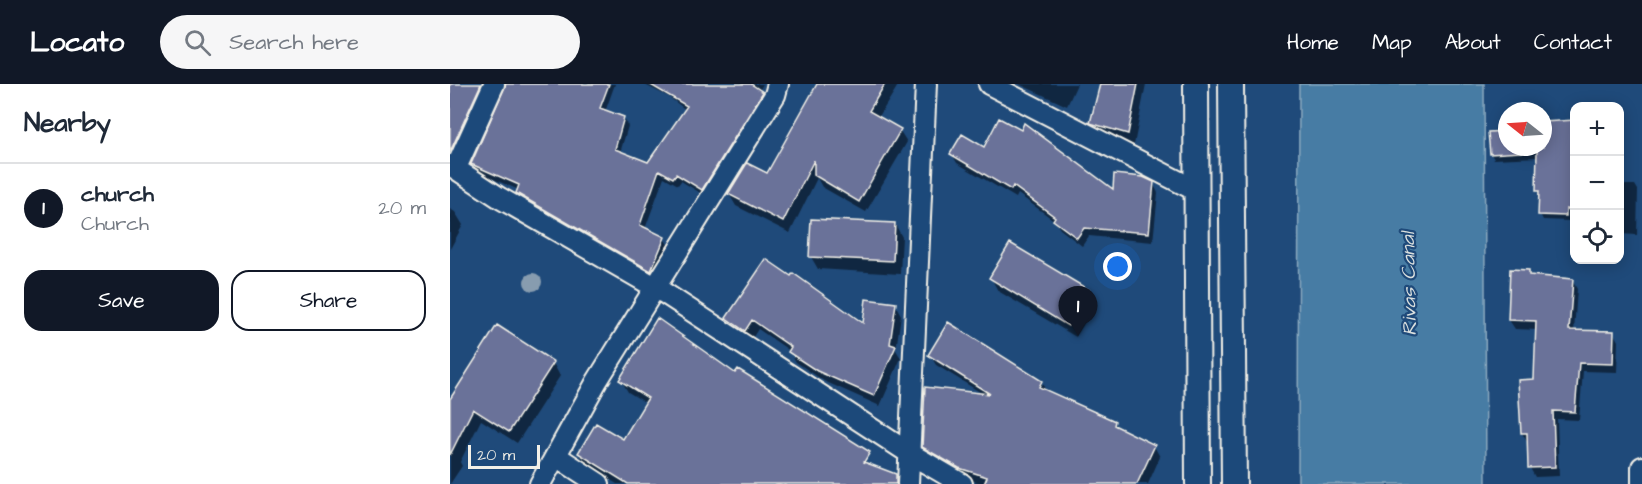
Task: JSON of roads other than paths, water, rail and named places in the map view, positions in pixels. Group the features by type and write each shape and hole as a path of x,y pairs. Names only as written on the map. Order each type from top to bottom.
{"street":[{"path":"494,84 453,166 500,198 655,287 909,453 962,484"},
{"path":"540,484 655,287 775,95 778,84"},
{"path":"908,484 926,84"},
{"path":"989,84 1197,191"},
{"path":"1196,84 1198,484"},
{"path":"1231,84 1234,484"},
{"path":"556,456 599,484"},
{"path":"1642,467 1642,484"}],"water":[{"name":"Rivas Canal","path":"1299,84 1484,84 1486,484 1298,484"}],"place":[{"name":"church","path":"1078,336"}]}
